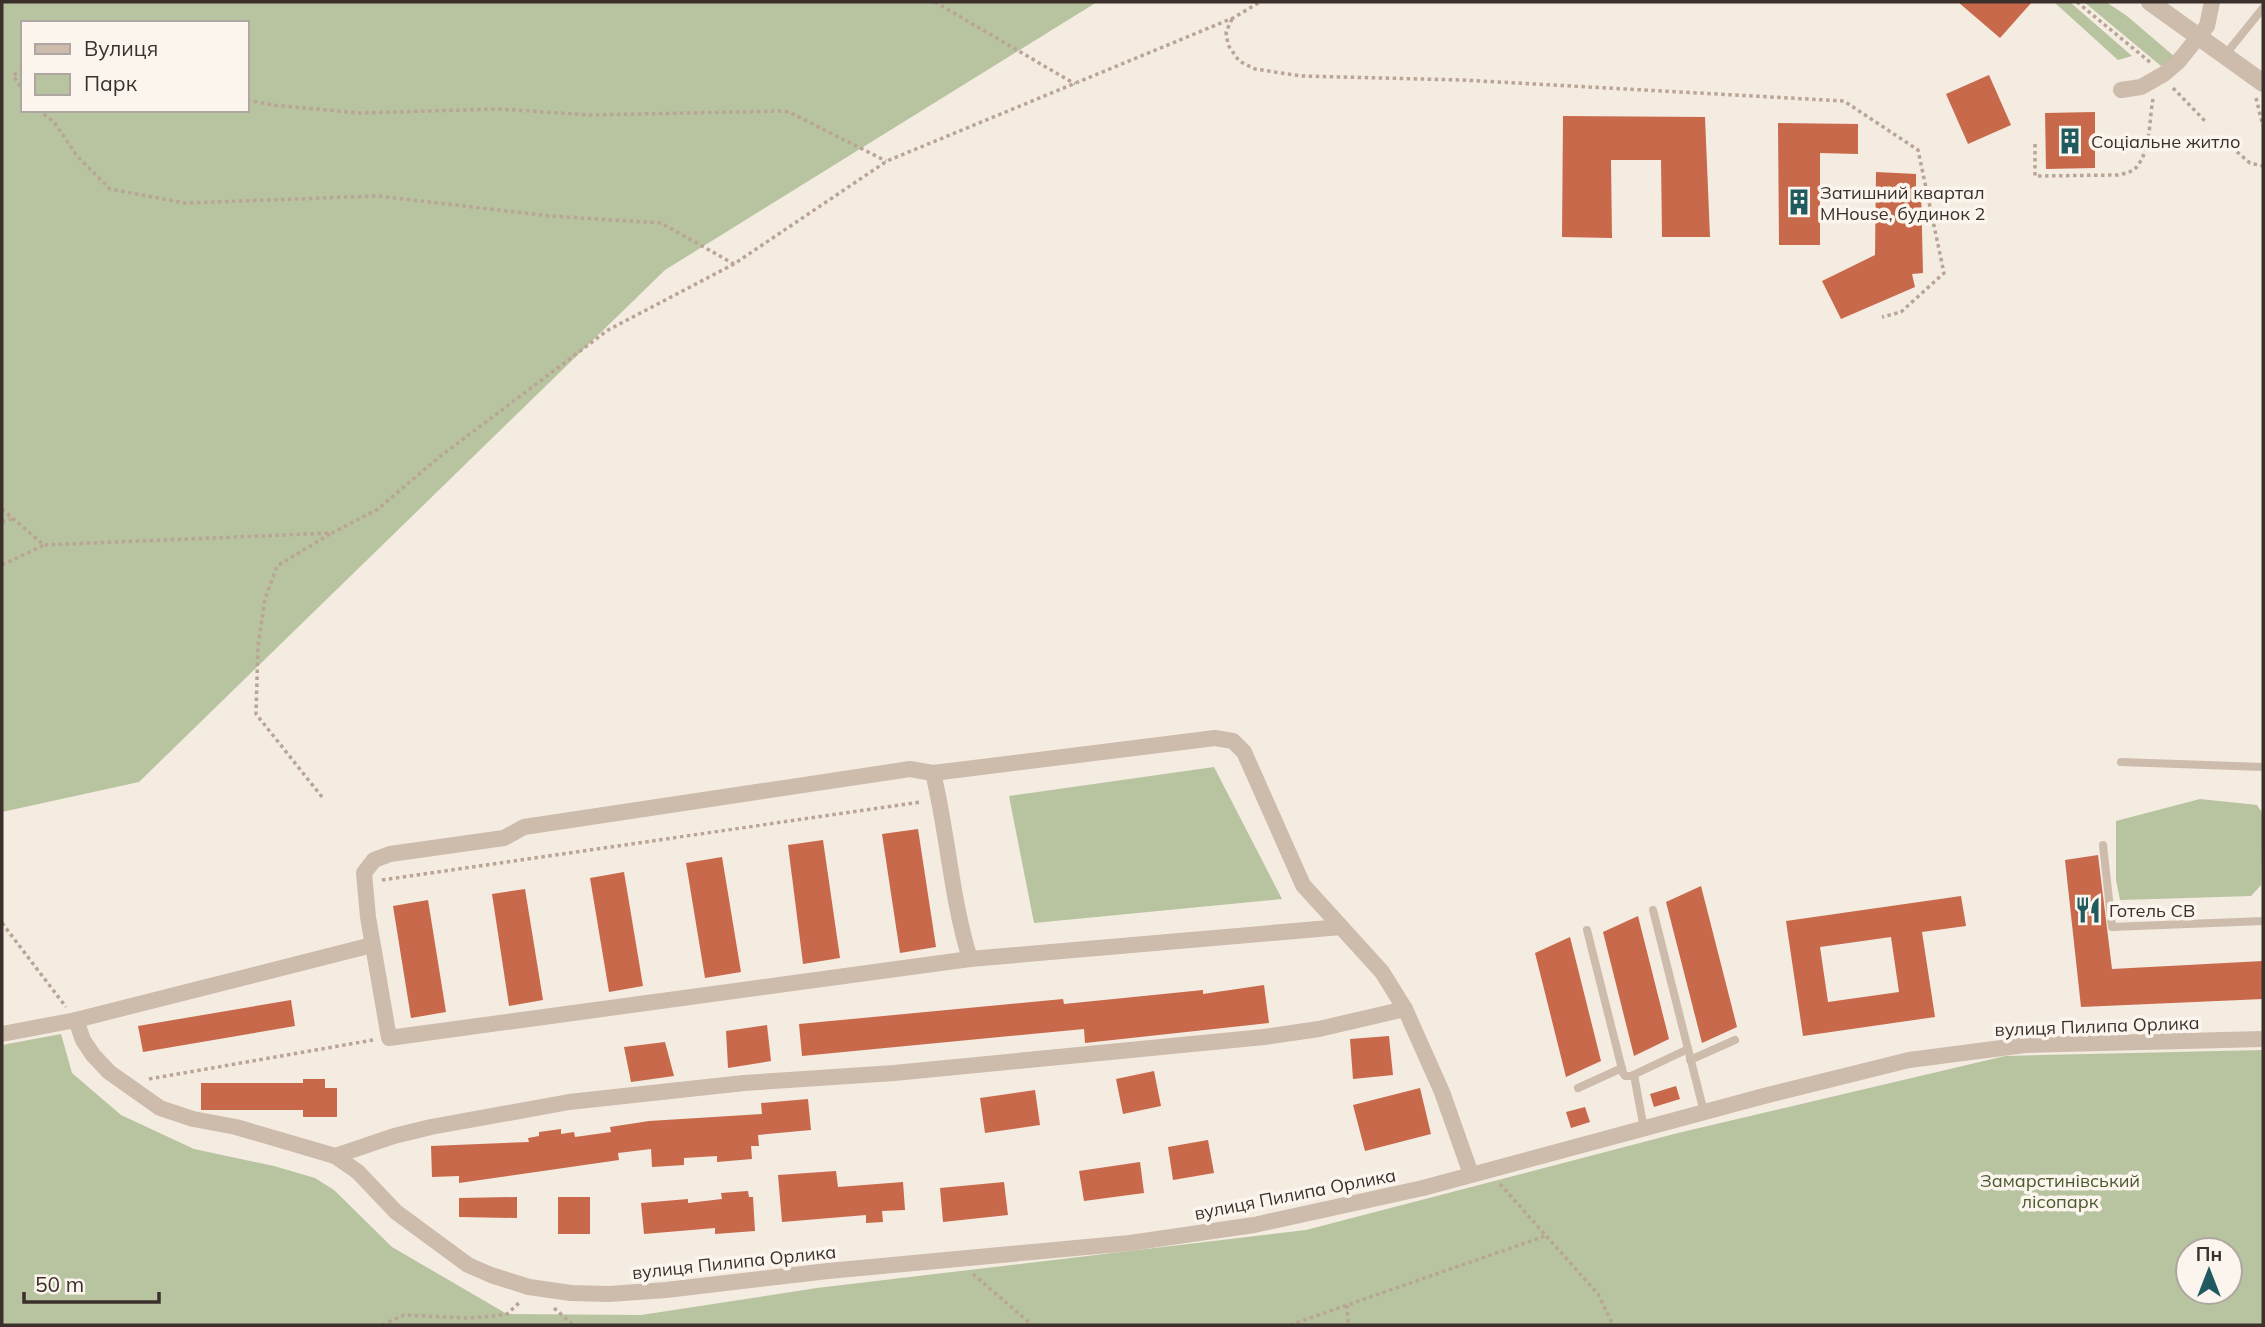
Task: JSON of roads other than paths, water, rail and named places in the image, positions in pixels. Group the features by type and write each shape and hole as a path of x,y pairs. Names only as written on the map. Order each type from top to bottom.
{"street":[{"path":"2150,2 2225,56 2260,90"},
{"path":"2121,90 2141,87 2164,75 2207,26 2212,2"},
{"path":"1341,927 970,959 389,1038 372,945 362,907 365,873 371,862 390,854 504,838 524,827 910,769 933,773 1215,738 1233,741 1244,752 1303,885 1382,972 1405,1009 1442,1092 1471,1174"},
{"path":"933,773 944,818 962,933 970,959"},
{"path":"2,1034 76,1020 372,945"},
{"path":"335,1156 431,1127 569,1102 744,1083 894,1073 1251,1039 1320,1029 1405,1009"},
{"name":"вулиця Пилипа Орлика","path":"76,1020 83,1040 109,1072 160,1108 335,1156 358,1172 396,1212 468,1265 529,1287 597,1293 666,1290 828,1271 1130,1243 1254,1225 1423,1188 1909,1060 2012,1046 2263,1039"}],"lane":[{"path":"2225,56 2263,8"},
{"path":"2121,762 2263,767"},
{"path":"2103,845 2112,927 2263,920"},
{"path":"1653,910 1704,1112"},
{"path":"1587,930 1625,1076 1634,1075 1688,1049"},
{"path":"1690,1060 1735,1040"},
{"path":"1578,1088 1622,1068"},
{"path":"1634,1075 1644,1129"}],"place":[{"name":"Соціальне житло","path":"2070,141"},
{"name":"Затишний квартал MHouse, будинок 2","path":"1799,202"},
{"name":"Готель СВ","path":"2088,910"}],"park label":[{"name":"Замарстинівський лісопарк","path":"2060,1190"}]}
